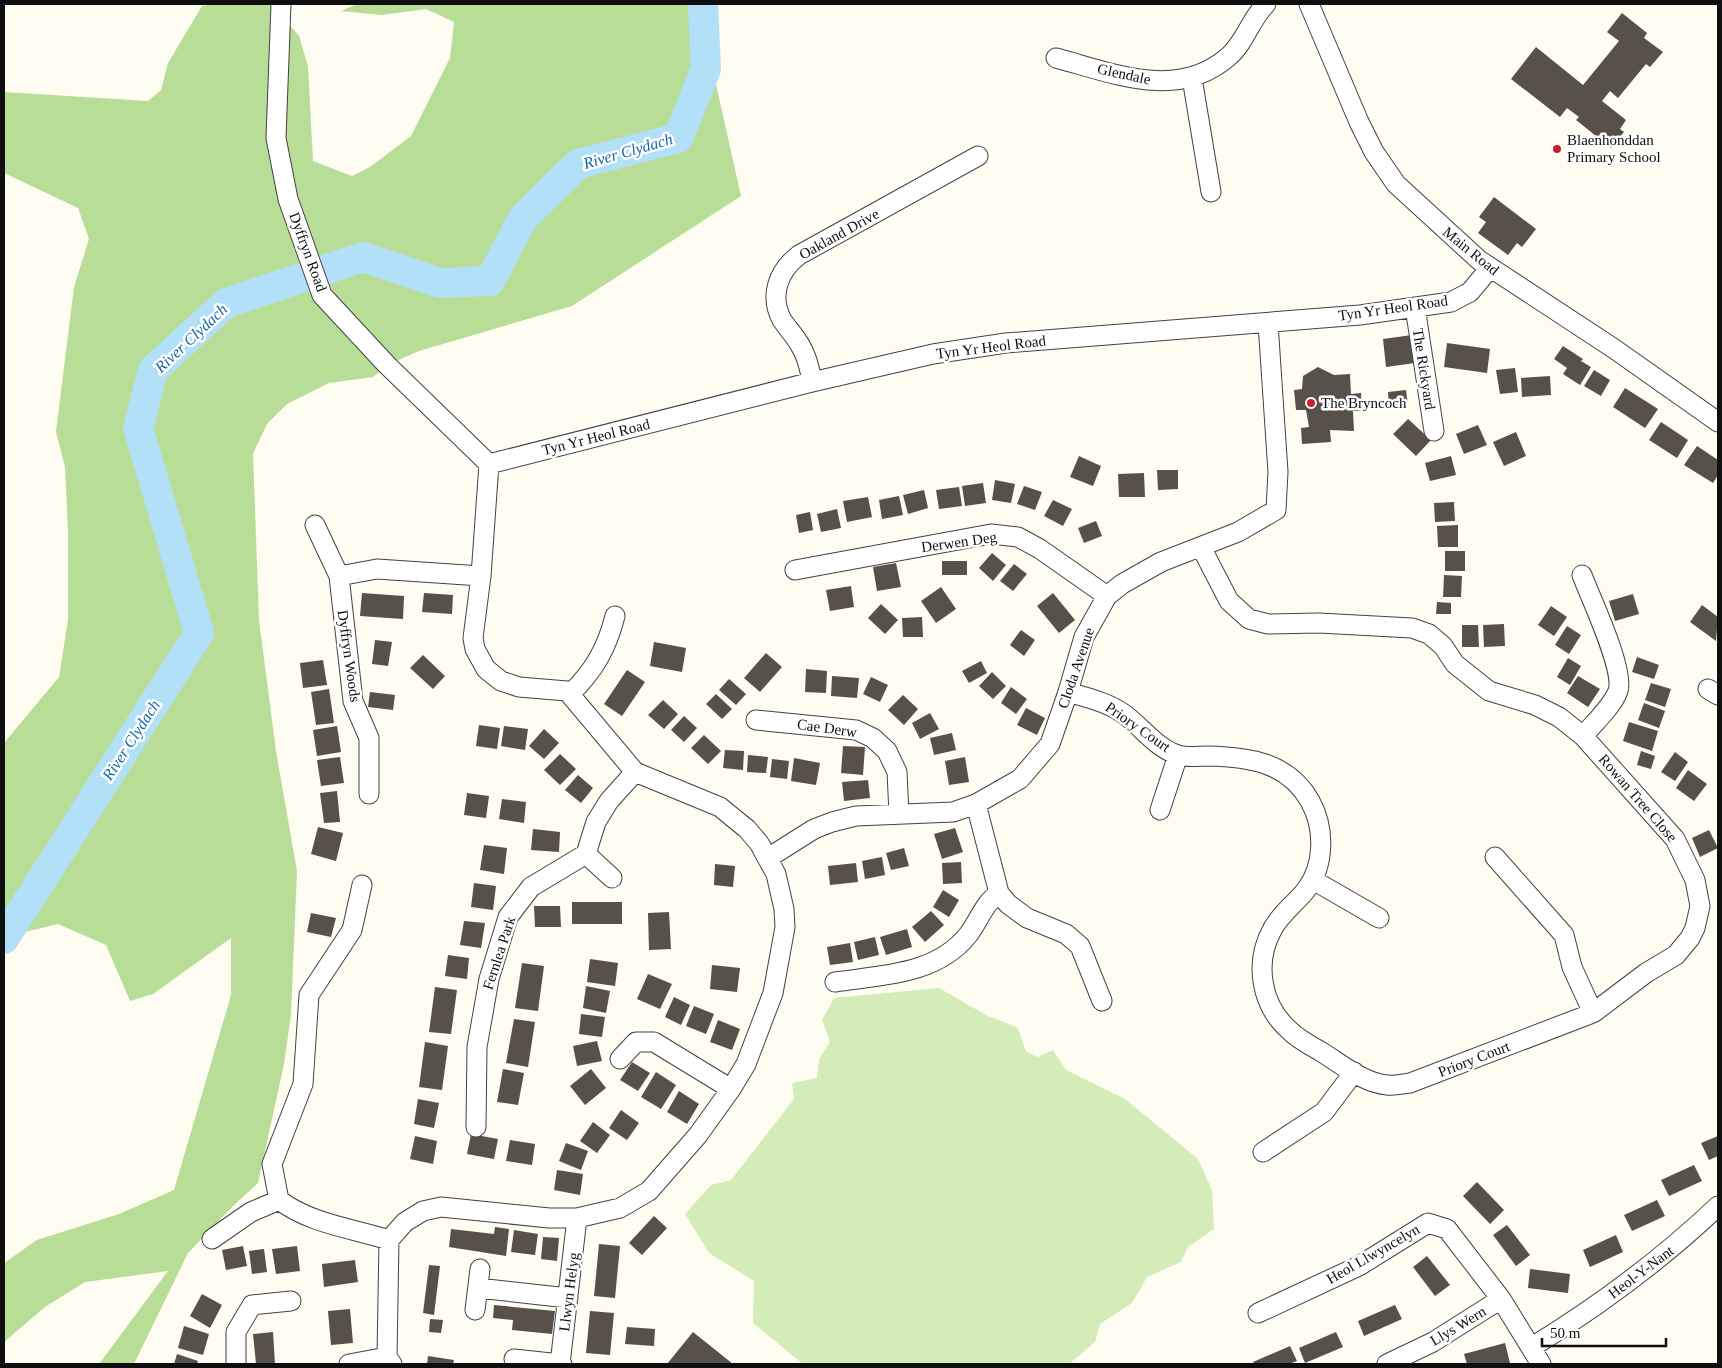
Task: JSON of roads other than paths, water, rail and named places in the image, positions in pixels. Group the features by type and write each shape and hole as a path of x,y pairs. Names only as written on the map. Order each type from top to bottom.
{"street":[{"name":"Dyffryn Road","path":"281,4 276,138 288,199 322,296 387,365 489,464"},
{"name":"Glendale","path":"1056,58 1144,81 1166,82 1192,78 1212,69 1230,56 1266,4"},
{"name":"Main Road","path":"1309,4 1359,122 1374,152 1396,184 1450,236 1490,268 1613,348 1718,422"},
{"path":"1192,78 1211,192"},
{"name":"Oakland Drive","path":"812,382 808,363 800,345 783,320 777,304 777,287 784,269 799,255 978,156"},
{"name":"Tyn Yr Heol Road","path":"489,464 812,382 933,354 1006,343 1360,315 1451,302 1470,292 1490,268"},
{"name":"The Rickyard","path":"1415,307 1434,431"},
{"name":"Cloda Avenue","path":"768,858 814,829 832,822 856,816 953,812 976,804 1020,779 1050,744 1084,637 1107,596 1122,584 1161,562 1238,532 1276,510 1278,472 1268,323"},
{"path":"349,1364 389,1360 389,1240 405,1222 423,1211 440,1207 556,1219 577,1218 620,1208 649,1191 698,1134 731,1089 746,1064 773,993 785,927 781,891 768,858 747,829 720,807 635,772 570,694 557,689 510,685 486,669 475,649 473,638 481,576 489,464"},
{"name":"Dyffryn Woods","path":"315,525 339,576 353,701 369,738 368,794"},
{"name":"Derwen Deg","path":"795,570 991,534 1018,537 1040,549 1107,596"},
{"name":"Rowan Tree Close","path":"1201,547 1229,601 1249,619 1268,624 1319,623 1420,630 1436,639 1455,664 1489,691 1535,705 1559,717 1583,736 1675,839 1695,880 1700,906 1695,928 1690,938 1676,955 1646,973 1593,1013"},
{"path":"339,576 377,569 481,576"},
{"path":"1582,575 1617,666 1620,683 1616,696 1583,736"},
{"path":"570,694 585,680 602,656 615,616"},
{"name":"Priory Court","path":"1068,692 1104,702 1125,715 1155,742 1178,755 1256,759 1281,770 1292,779 1310,800 1319,826 1320,854 1313,880 1272,929 1263,956 1263,984 1272,1010 1289,1031 1354,1072 1377,1083 1388,1085 1410,1083 1593,1013"},
{"name":"Cae Derw","path":"756,720 856,730 873,738 887,751 897,772 900,814"},
{"name":"Priory Court","path":"1160,810 1178,755"},
{"path":"612,878 586,854 596,822 609,801 635,772"},
{"path":"976,804 999,893 1008,904 1027,918 1066,934 1080,946 1102,1001"},
{"name":"Fernlea Park","path":"476,1126 477,1048 489,979 508,917 531,887 586,854"},
{"path":"1495,857 1564,936 1572,967 1593,1013"},
{"path":"1313,880 1379,918"},
{"path":"362,885 352,930 309,996 303,1084 272,1164 279,1200 293,1211 310,1219 389,1240"},
{"path":"835,982 922,968 941,959 967,936 991,898 999,893"},
{"path":"620,1059 631,1045 636,1042 654,1042 731,1089"},
{"path":"1263,1152 1324,1112 1354,1072"},
{"path":"212,1239 251,1212 279,1200"},
{"name":"Heol-Y-Nant","path":"1532,1347 1594,1308 1678,1244 1718,1206"},
{"name":"Llwyn Helyg","path":"561,1364 577,1218"},
{"name":"Heol Llwyncelyn","path":"1258,1313 1359,1266 1428,1223 1448,1229 1501,1299 1541,1364"},
{"path":"475,1310 480,1269"},
{"path":"478,1288 568,1298"},
{"name":"Llys Wern","path":"1388,1364 1433,1342 1501,1299"},
{"path":"236,1364 236,1332 252,1305 291,1301"},
{"path":"514,1359 561,1364"}],"waterway":[{"name":"River Clydach","path":"4,939 199,633 138,428 153,370 226,303 363,257 440,283 490,281 523,218 578,164 678,138 706,69 703,4"}],"place":[{"name":"Blaenhonddan Primary School","path":"1557,149"},
{"name":"The Bryncoch","path":"1311,403"}]}
